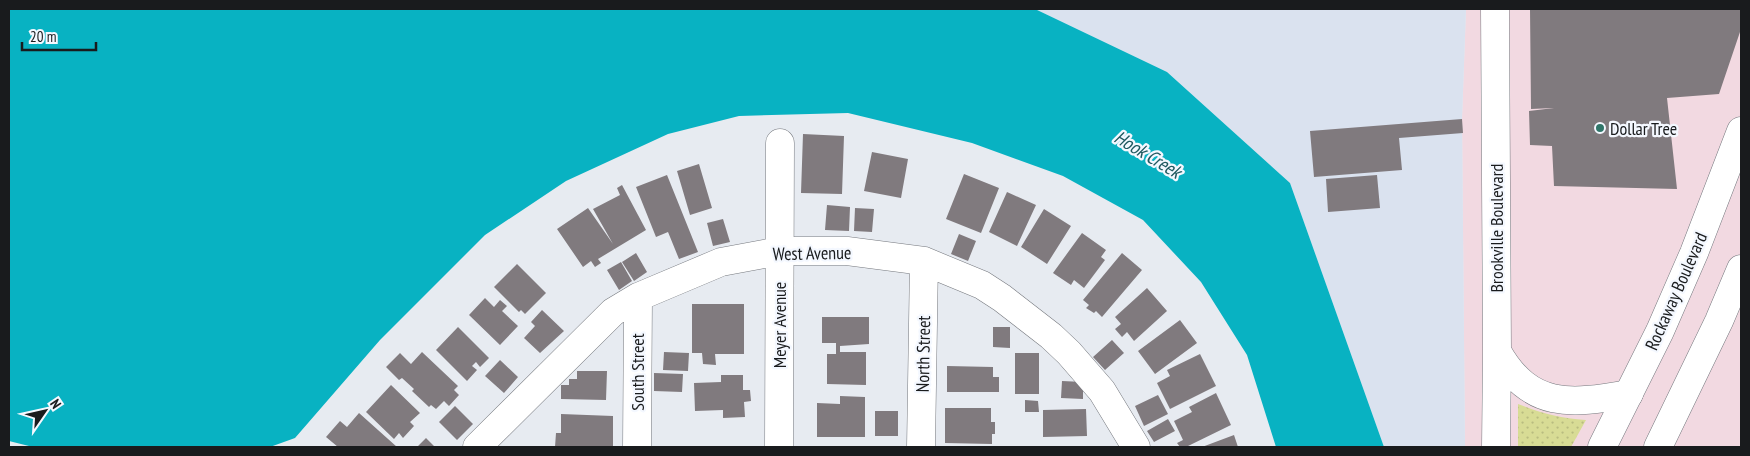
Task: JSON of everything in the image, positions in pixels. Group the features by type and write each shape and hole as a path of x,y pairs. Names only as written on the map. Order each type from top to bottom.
{"main road":[{"name":"Brookville Boulevard","path":"1495,9 1496,447"},
{"name":"Rockaway Boulevard","path":"1602,447 1660,331 1694,252 1741,132"},
{"name":"Meyer Avenue","path":"778,447 780,143"},
{"name":"West Avenue","path":"477,447 613,312 638,297 722,262 780,250 847,251 924,261 982,285 1051,336 1069,353 1102,391 1136,447"},
{"name":"North Street","path":"921,447 924,261"},
{"path":"1658,447 1708,346 1741,269"},
{"name":"South Street","path":"637,447 638,297"},
{"path":"1497,351 1504,364 1521,383 1530,390 1543,395 1576,401 1629,394"}],"shaded area":[{"path":"1035,9 1466,9 1462,119 1465,447 1384,447 1290,183 1167,72"},
{"path":"1466,9 1741,9 1741,447 1465,447 1462,119"}],"green space":[{"path":"1518,404 1552,415 1586,420 1571,447 1518,447"}],"water":[{"name":"Hook Creek","path":"9,9 1035,9 1167,72 1290,183 1384,447 1276,447 1247,355 1201,282 1143,220 1063,176 972,143 848,113 739,116 668,134 566,181 485,235 380,340 295,438 270,447 33,447 9,441"}],"building":[{"path":"1530,9 1741,9 1741,29 1719,94 1667,98 1677,189 1554,186 1552,146 1530,145 1529,111 1554,108 1531,109"},
{"path":"1462,119 1463,133 1399,138 1402,170 1314,177 1310,131"},
{"path":"803,134 844,136 842,194 801,193"},
{"path":"872,152 908,159 901,198 864,191"},
{"path":"699,164 712,208 690,215 677,171"},
{"path":"964,174 999,188 981,233 946,219"},
{"path":"667,175 698,252 679,259 668,232 656,237 636,187"},
{"path":"1377,175 1380,208 1328,212 1326,179"},
{"path":"622,185 646,230 598,259 601,263 595,267 591,261 583,267 557,229 588,208 613,244 593,209 620,195 617,188"},
{"path":"1007,192 1036,205 1017,246 989,232"},
{"path":"827,205 850,207 849,231 825,230"},
{"path":"855,208 874,209 872,232 854,231"},
{"path":"1044,209 1071,226 1047,264 1021,247"},
{"path":"723,219 730,242 713,246 707,223"},
{"path":"1082,233 1106,250 1101,257 1105,260 1084,288 1074,280 1071,285 1053,273"},
{"path":"959,234 976,241 968,261 951,254"},
{"path":"636,253 647,272 634,281 622,262"},
{"path":"1122,253 1142,270 1102,317 1096,311 1094,313 1086,308 1089,305 1083,300"},
{"path":"621,262 632,281 619,290 607,270"},
{"path":"517,264 546,293 525,314 521,310 519,312 494,287"},
{"path":"1147,288 1167,311 1134,341 1127,332 1122,337 1115,329 1121,324 1115,317"},
{"path":"485,298 494,307 500,300 507,306 502,311 518,326 500,345 469,315"},
{"path":"692,304 744,304 744,354 715,354 716,365 703,364 702,353 692,353"},
{"path":"542,310 564,331 540,353 524,338 535,326 531,322"},
{"path":"822,317 869,317 869,344 840,346 840,352 866,352 866,385 827,384 827,354 836,354 836,343 822,343"},
{"path":"1180,320 1197,343 1155,374 1138,351"},
{"path":"458,327 489,358 480,367 476,362 472,366 477,370 467,381 436,350"},
{"path":"993,327 1010,327 1010,348 993,347"},
{"path":"1112,340 1124,353 1105,370 1093,357"},
{"path":"422,352 458,386 454,390 459,395 449,406 444,401 436,409 431,405 429,407 412,391 414,389 402,378 399,380 386,367 400,353 411,364"},
{"path":"664,352 689,353 688,371 663,370"},
{"path":"1015,353 1039,353 1039,394 1015,394"},
{"path":"1200,354 1216,386 1170,409 1157,383 1170,376 1167,370"},
{"path":"500,360 518,377 504,393 485,376"},
{"path":"947,366 993,367 993,377 999,377 999,392 947,392"},
{"path":"577,371 607,371 606,400 561,399 561,385 569,385 569,379 577,379"},
{"path":"654,373 683,374 682,392 654,391"},
{"path":"721,375 743,375 743,390 750,390 751,401 744,402 745,417 723,418 723,410 695,411 694,383 721,382"},
{"path":"1062,381 1083,382 1083,399 1061,398"},
{"path":"391,385 420,413 410,422 414,426 403,438 399,433 394,439 366,412"},
{"path":"1216,393 1231,425 1186,447 1180,447 1177,443 1183,440 1174,421 1192,412 1189,407"},
{"path":"1158,395 1168,414 1144,426 1135,406"},
{"path":"840,396 865,397 865,437 817,437 817,403 840,404"},
{"path":"1025,400 1038,401 1039,412 1025,412"},
{"path":"455,406 473,424 457,440 439,422"},
{"path":"945,408 991,408 991,422 995,422 995,434 992,434 992,444 945,443"},
{"path":"1086,409 1087,436 1043,437 1043,410"},
{"path":"875,411 898,411 898,436 875,436"},
{"path":"359,413 397,447 338,447 326,437 340,421 347,427"},
{"path":"561,414 613,416 613,447 555,447 556,433 561,433"},
{"path":"1168,419 1175,431 1154,442 1147,431"},
{"path":"1234,435 1238,447 1202,447"},
{"path":"426,438 435,447 417,447"}],"place":[{"name":"Dollar Tree","path":"1600,128"}]}
